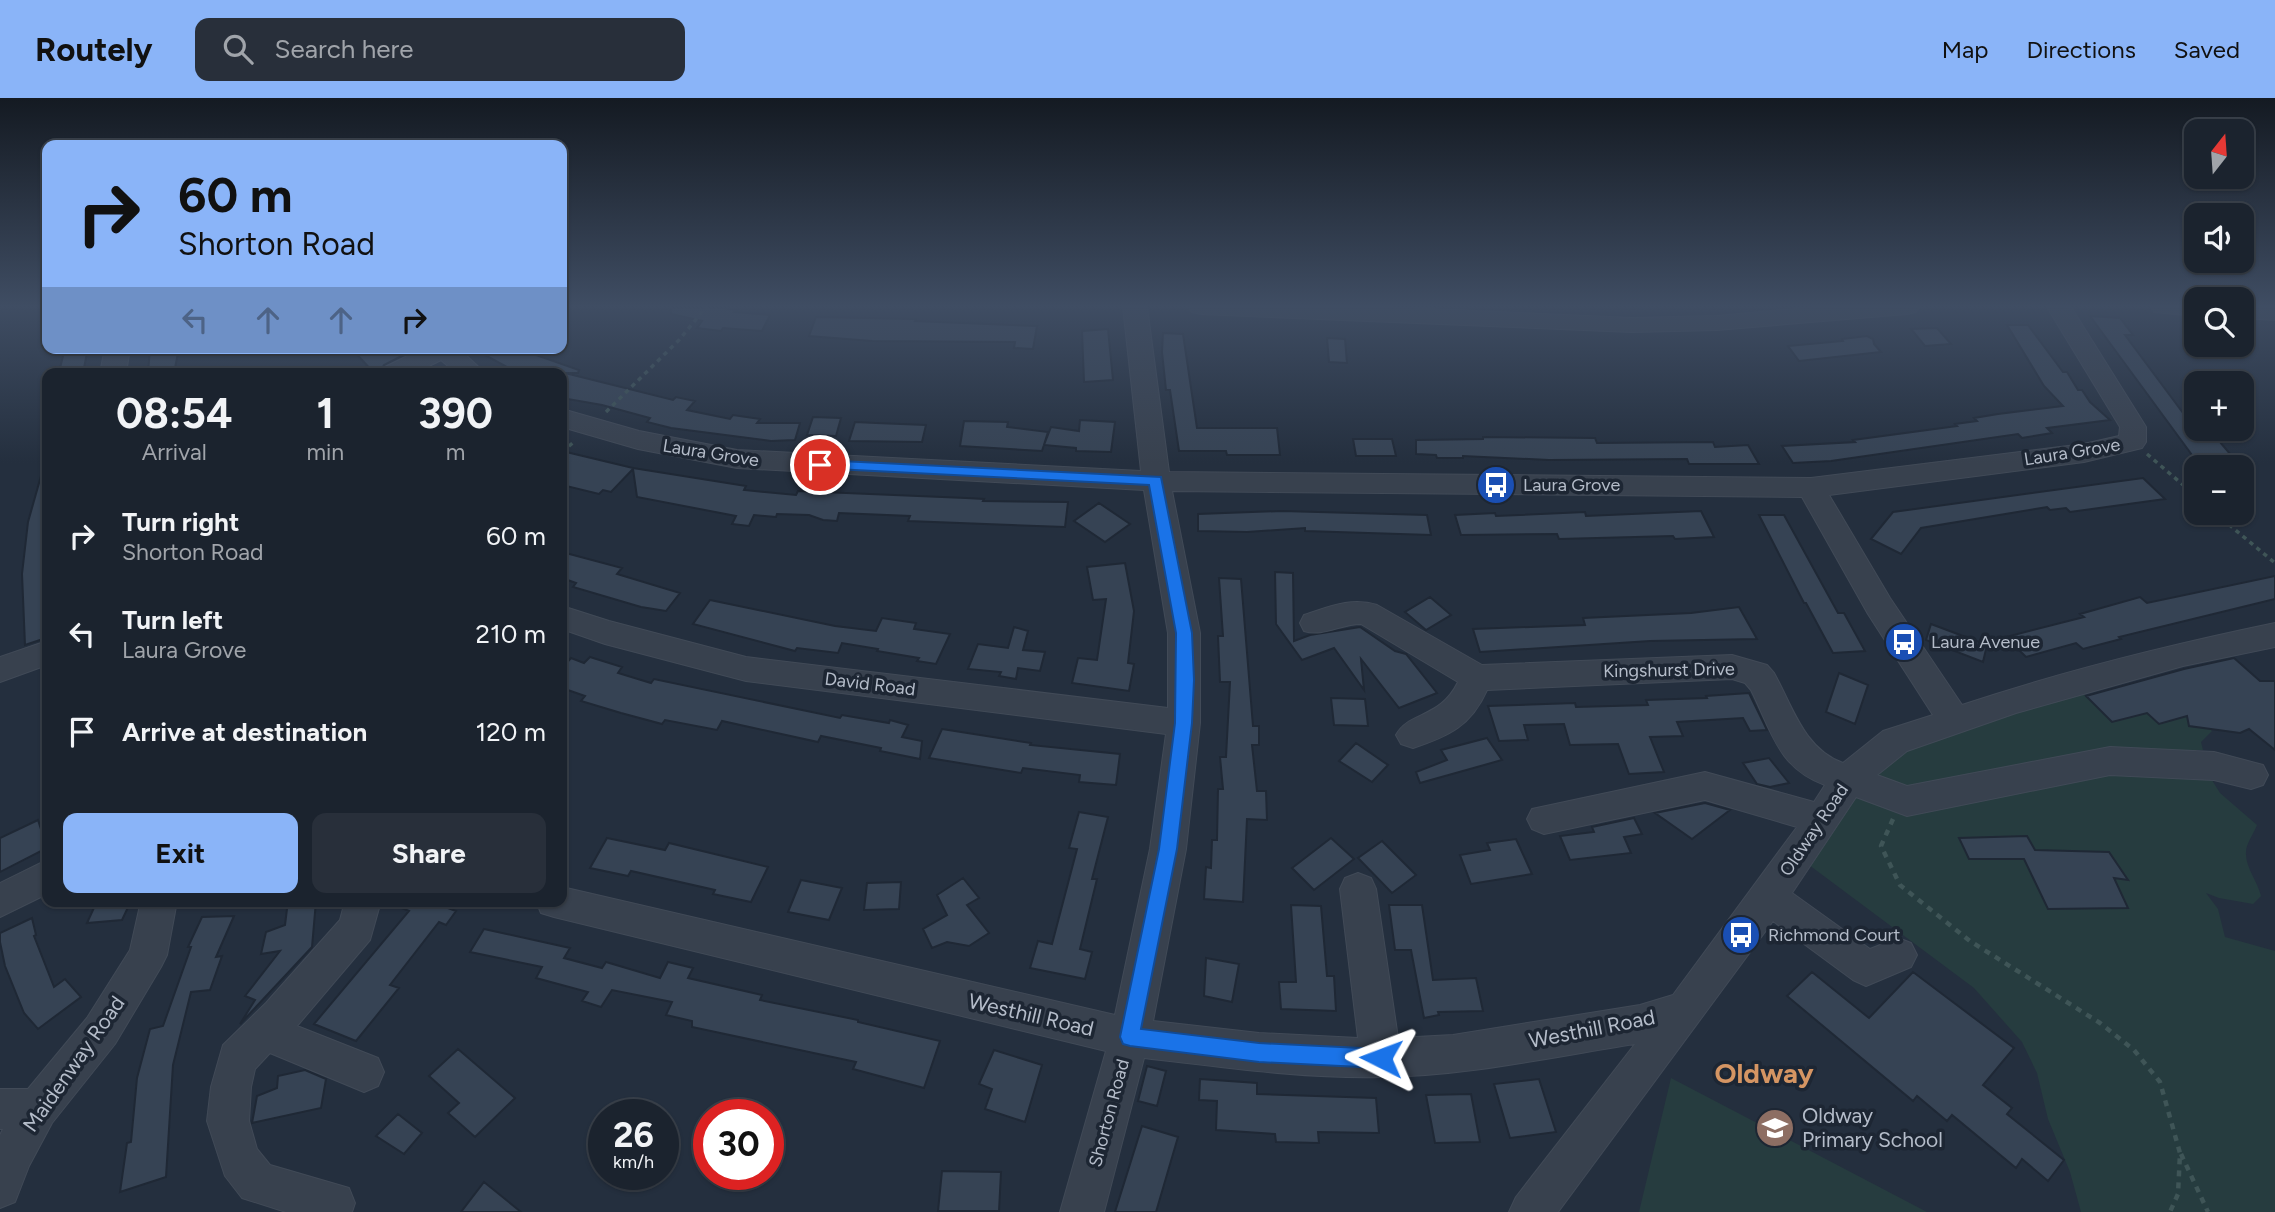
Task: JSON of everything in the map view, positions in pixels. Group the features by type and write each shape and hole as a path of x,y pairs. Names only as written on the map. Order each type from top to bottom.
{"street":[{"path":"404,368 422,359"},
{"name":"Shorton Road","path":"1082,1212 1130,1037 1168,849 1184,723 1184,633 1156,481 1141,359"},
{"name":"Laura Grove","path":"567,420 687,451 737,459 1156,481 1811,488 2084,453 2132,442 2135,435 2133,427 2091,359"},
{"path":"1811,488 1879,606 1953,719"},
{"path":"1315,623 1345,613 1366,613 1477,678 1457,713 1413,736"},
{"name":"David Road","path":"567,619 606,632 747,669 1184,723"},
{"name":"Oldway Road","path":"1531,1212 1768,896 1849,778 1895,741 1953,719 2183,654 2275,635"},
{"path":"0,670 42,655"},
{"name":"Kingshurst Drive","path":"1477,678 1717,667 1744,669 1756,674 1763,682 1796,748 1806,760 1820,769 1907,801"},
{"path":"1907,801 2110,761 2214,766 2251,775"},
{"path":"1544,819 1705,786 1822,819"},
{"path":"0,901 42,879"},
{"path":"1359,889 1381,1058"},
{"path":"1768,896 1866,968 1898,955"},
{"name":"Westhill Road","path":"567,904 1130,1037 1259,1052 1381,1058 1453,1054 1640,1024 1682,1010"},
{"name":"Maidenway Road","path":"0,1186 12,1155 19,1109 101,1031 148,955 158,907"},
{"path":"334,1203 257,1184 240,1161 228,1121 231,1087 237,1059 272,1024 357,928 362,907"},
{"path":"272,1024 364,1072"}],"path":[{"path":"567,447 659,359"},
{"path":"2132,442 2184,486"},
{"path":"2229,525 2275,563"},
{"path":"1907,801 1889,823 1881,846 1900,885 1970,941 2099,1023 2134,1051 2160,1082 2180,1153 2208,1212"},
{"path":"2169,1212 2178,1194 2180,1153"}],"green space":[{"path":"2081,691 2112,722 2147,713 2159,724 2195,714 2212,731 2201,742 2203,750 2196,750 2203,775 2210,777 2220,793 2257,825 2247,846 2246,858 2261,896 2253,904 2206,893 2218,909 2225,937 2275,951 2275,1212 2081,1212 2070,1172 2048,1119 2037,1073 2022,1042 1974,988 1801,859 1898,744"},
{"path":"1671,1078 1927,1212 1639,1212"}],"building":[{"path":"62,359 86,359 84,368 60,368"},
{"path":"149,359 177,359 175,368 148,368"},
{"path":"361,359 396,359 382,368 369,368"},
{"path":"492,359 547,359 579,370 578,373 567,373 567,368 509,368"},
{"path":"1083,359 1111,359 1113,380 1084,382"},
{"path":"1163,359 1187,359 1197,428 1277,428 1280,455 1179,451 1170,390 1166,390"},
{"path":"1329,359 1347,359 1347,363 1329,362"},
{"path":"2028,359 2053,359 2063,372 2067,372 2078,390 2082,390 2090,402 2110,420 2047,428 2052,433 2022,438 2018,434 1831,461 1793,463 1782,446 1855,442 1853,440 1957,426 1955,424 1977,421 1974,418 2063,406 2044,386"},
{"path":"2122,359 2143,359 2184,414 2184,441 2219,441 2231,455 2192,455"},
{"path":"567,374 673,400 676,397 695,401 687,410 730,419 733,415 760,419 757,423 800,423 795,440 771,441 671,428 647,422 650,418 567,399"},
{"path":"813,417 841,418 836,436 807,435"},
{"path":"1080,420 1115,422 1111,452 1076,451 1076,448 1044,445 1051,427 1079,431"},
{"path":"964,421 1008,422 1007,427 1048,432 1042,451 960,446"},
{"path":"855,422 926,425 922,442 849,441"},
{"path":"1483,437 1595,438 1597,443 1713,442 1715,447 1748,445 1759,464 1689,464 1687,459 1549,460 1463,456 1437,458 1436,455 1416,454 1416,440"},
{"path":"1353,439 1392,439 1396,456 1356,456"},
{"path":"567,452 633,468 746,486 744,490 796,495 798,491 984,499 983,501 1068,502 1065,527 908,521 910,516 839,513 837,521 809,515 754,515 749,526 732,524 736,516 637,497 633,469 611,492 603,490 599,494 567,486"},
{"path":"42,476 42,639 25,645 22,574 28,522"},
{"path":"2143,478 2165,499 2070,512 2066,508 2050,510 2047,507 1921,528 1901,554 1871,539 1893,512"},
{"path":"1099,503 1130,524 1105,542 1074,521"},
{"path":"1282,511 1427,515 1431,535 1305,531 1305,528 1247,532 1198,531 1198,514"},
{"path":"1701,511 1714,537 1559,539 1557,534 1461,535 1455,515 1585,512 1586,516"},
{"path":"1759,515 1784,515 1838,613 1844,613 1865,651 1833,653"},
{"path":"567,553 622,568 617,574 680,593 666,611 641,607 573,587 576,583 567,580"},
{"path":"1125,563 1134,611 1128,663 1134,664 1129,691 1072,683 1078,658 1097,660 1106,599 1093,600 1087,567"},
{"path":"1275,572 1293,573 1294,641 1310,635 1360,627 1395,651 1406,654 1437,693 1399,708 1361,659 1364,690 1334,648 1302,660 1276,624"},
{"path":"2275,576 2275,599 2119,637 2121,639 2083,649 2076,643 2026,657 2006,637 2084,617 2080,614 2140,597 2147,603"},
{"path":"1219,578 1241,579 1253,726 1259,726 1259,745 1252,745 1257,791 1266,791 1267,820 1247,819 1243,902 1204,899 1206,867 1211,868 1212,840 1217,840 1218,789 1223,789 1220,757 1226,757 1230,682 1220,682 1218,636 1223,636"},
{"path":"1430,597 1451,615 1426,630 1405,612"},
{"path":"710,600 835,626 876,631 882,618 916,623 914,629 950,634 936,664 917,661 919,658 842,643 838,653 797,648 795,651 693,624"},
{"path":"1739,607 1757,639 1650,641 1480,652 1473,629 1585,625 1583,618 1691,613"},
{"path":"1931,624 1987,645 1983,662 1926,640"},
{"path":"1014,627 1028,631 1023,650 1045,652 1040,671 1018,668 1016,679 999,676 1001,672 968,669 978,644 1008,648"},
{"path":"590,657 622,667 618,673 651,683 654,679 840,718 842,715 889,723 890,720 908,725 902,737 922,741 920,759 821,736 818,742 722,721 717,730 665,720 662,724 621,713 581,701 585,696 567,690 567,662 571,658 584,663"},
{"path":"2234,658 2260,681 2275,681 2275,750 2249,729 2240,733 2189,726 2187,716 2159,724 2147,713 2112,722 2086,696 2184,669"},
{"path":"1839,673 1868,685 1855,724 1826,712"},
{"path":"1749,693 1767,730 1750,731 1743,718 1677,722 1683,736 1650,737 1664,772 1629,774 1618,744 1570,745 1564,724 1524,725 1528,740 1499,741 1488,706 1575,703 1576,707 1648,705 1646,700 1707,698 1706,696"},
{"path":"1331,698 1365,699 1368,726 1334,725"},
{"path":"942,729 1031,743 1030,745 1120,754 1116,785 1079,782 1080,775 1023,768 1021,773 929,758"},
{"path":"1487,738 1502,760 1420,783 1416,772 1447,760 1441,750"},
{"path":"1356,743 1388,765 1372,782 1339,761"},
{"path":"1769,758 1789,783 1770,787 1757,784 1743,763"},
{"path":"1705,803 1730,810 1692,839 1655,813"},
{"path":"1079,812 1108,817 1092,879 1097,879 1080,949 1092,952 1085,979 1030,968 1038,941 1052,944 1077,849 1069,848"},
{"path":"1634,818 1642,834 1624,837 1631,853 1570,860 1560,836 1594,832 1592,827"},
{"path":"38,820 42,832 42,851 0,872 0,838"},
{"path":"2027,836 2035,850 2109,852 2128,880 2114,878 2128,908 2048,909 2024,859 1969,859 1959,838"},
{"path":"607,838 665,850 669,843 768,867 751,902 713,894 715,890 631,871 628,876 590,868"},
{"path":"1331,838 1354,859 1314,890 1292,868"},
{"path":"1516,839 1532,874 1471,884 1460,855 1490,850 1487,843"},
{"path":"1382,841 1416,875 1392,893 1358,858"},
{"path":"963,878 979,898 967,905 989,933 969,946 947,942 932,948 923,929 947,915 937,895"},
{"path":"801,880 842,888 829,920 788,912"},
{"path":"901,882 899,909 864,910 867,883"},
{"path":"1291,905 1321,906 1327,976 1334,976 1336,1011 1281,1009 1279,982 1296,982"},
{"path":"1389,905 1422,905 1433,980 1476,978 1483,1011 1438,1012 1439,1015 1424,1018 1411,950 1395,950"},
{"path":"94,907 128,907 122,920 87,923"},
{"path":"287,907 315,907 312,947 240,1024 255,1000 245,996 280,951 261,954 266,932 285,925"},
{"path":"399,907 445,907 456,911 446,925 439,922 390,985 399,988 356,1041 314,1024 409,911"},
{"path":"234,916 216,957 222,956 210,990 191,992 173,1065 166,1177 120,1192 127,1143 131,1142 137,1078 150,1029 163,1026 191,947 188,947 202,917"},
{"path":"32,918 34,936 54,987 65,979 81,997 38,1029 24,1013 5,966 0,942 0,933"},
{"path":"484,929 570,948 564,958 602,968 606,962 660,978 668,962 693,968 688,978 762,995 760,1000 858,1020 940,1041 924,1088 853,1069 856,1062 692,1027 692,1021 666,1015 672,1002 612,990 601,1007 582,1001 588,992 536,978 542,967 470,952"},
{"path":"1206,958 1239,964 1232,1002 1204,996"},
{"path":"1812,972 1869,1018 1913,972 2014,1048 1983,1085 2012,1108 2007,1114 2064,1160 2048,1181 2022,1159 2016,1168 1952,1115 1947,1121 1917,1096 1913,1101 1787,996"},
{"path":"458,1049 515,1098 475,1137 448,1113 459,1103 429,1076"},
{"path":"994,1050 1042,1065 1025,1122 985,1109 992,1089 979,1084"},
{"path":"1147,1066 1166,1071 1157,1106 1138,1101"},
{"path":"305,1070 326,1079 321,1108 252,1123 257,1096 277,1088 278,1076"},
{"path":"1200,1079 1257,1083 1257,1094 1376,1098 1379,1133 1318,1132 1319,1143 1276,1142 1275,1134 1216,1130 1217,1101 1199,1100"},
{"path":"1539,1079 1556,1132 1510,1138 1494,1084"},
{"path":"1471,1094 1480,1142 1435,1143 1426,1095"},
{"path":"398,1114 422,1133 404,1154 376,1136"},
{"path":"1142,1126 1178,1137 1156,1212 1115,1212"},
{"path":"942,1171 1001,1172 999,1211 938,1211"},
{"path":"484,1182 521,1212 461,1212"}],"place":[{"name":"Laura Grove","path":"1496,485"},
{"name":"Laura Avenue","path":"1904,642"},
{"name":"Richmond Court","path":"1741,935"},
{"name":"Oldway Primary School","path":"1775,1128"}],"district":[{"name":"Oldway","path":"1764,1073"}],"route":[{"path":"820,465 1156,481 1184,633 1184,723 1168,849 1130,1037 1259,1052 1381,1058"}]}
